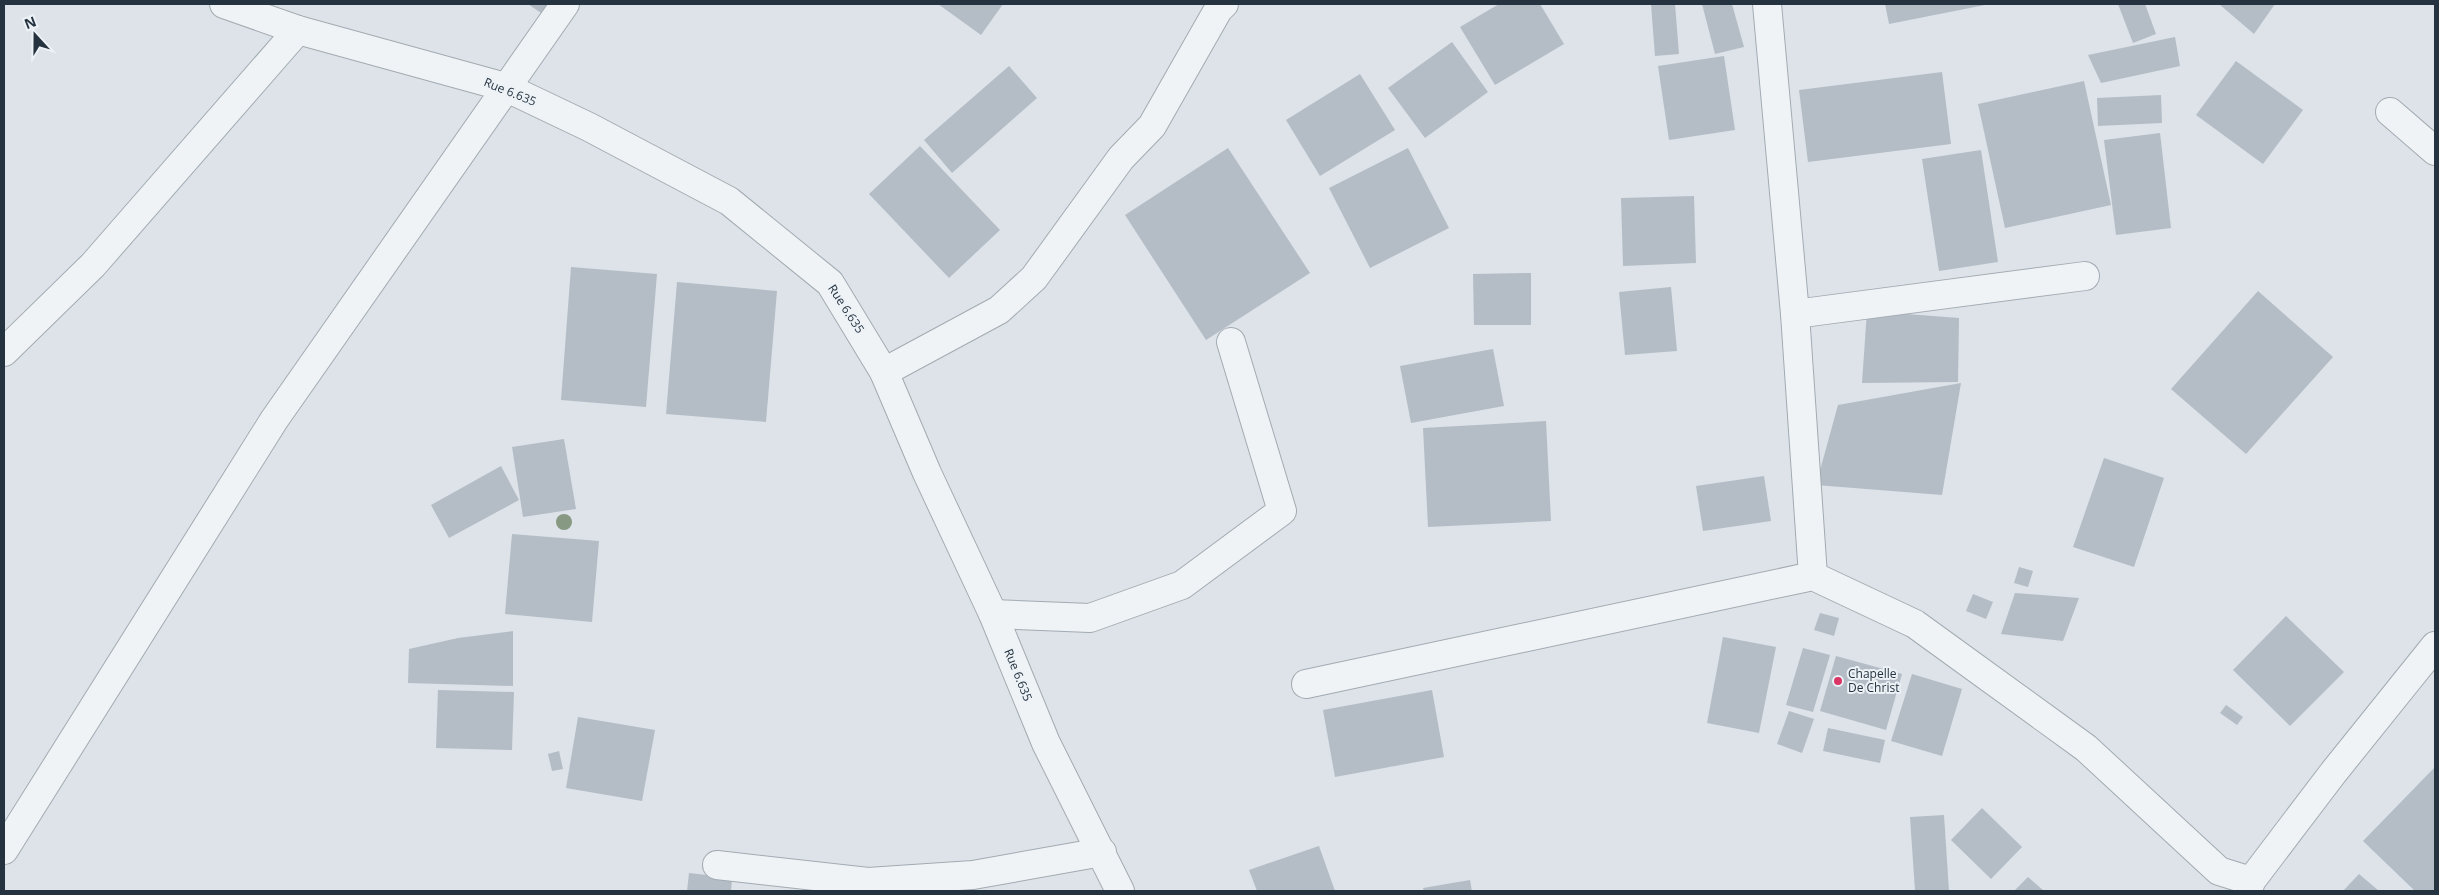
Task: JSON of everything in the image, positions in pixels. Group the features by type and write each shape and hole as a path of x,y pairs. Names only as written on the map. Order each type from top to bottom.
{"street":[{"name":"Rue 6.635","path":"224,4 298,30 505,87 589,127 729,201 830,283 884,372 927,473 993,614 1046,743 1120,891"},
{"path":"4,850 274,420 505,87 565,4"},
{"path":"884,372 999,310 1034,278 1122,158 1152,126 1218,10 1224,4"},
{"path":"1767,4 1795,314 1813,576"},
{"path":"4,352 93,265 298,30"},
{"path":"2390,112 2435,151"},
{"path":"1795,314 2085,276"},
{"path":"993,614 1090,618 1182,585 1282,510 1231,342"},
{"path":"1306,684 1813,576 1915,624 2086,748 2219,871 2249,886 2333,773 2435,646"},
{"path":"717,865 868,882 973,875 1102,852"}],"building":[{"path":"528,4 548,4 541,13"},
{"path":"938,4 1003,4 981,35"},
{"path":"1499,4 1540,4 1564,44 1495,85 1460,27"},
{"path":"1651,4 1675,4 1679,54 1655,56"},
{"path":"1702,4 1732,4 1744,47 1715,54"},
{"path":"1885,4 1985,4 1985,5 1889,24"},
{"path":"2118,4 2145,4 2156,34 2133,43"},
{"path":"2219,4 2275,4 2254,34"},
{"path":"2175,37 2180,66 2101,83 2088,55"},
{"path":"1452,42 1488,92 1425,138 1388,88"},
{"path":"1724,56 1735,130 1669,140 1658,66"},
{"path":"2236,61 2303,110 2263,164 2196,115"},
{"path":"1009,66 1037,98 952,173 924,140"},
{"path":"1942,72 1951,144 1808,162 1799,90"},
{"path":"1360,74 1395,130 1320,176 1286,120"},
{"path":"2084,81 2111,205 2005,228 1978,104"},
{"path":"2161,95 2162,123 2098,126 2097,98"},
{"path":"2160,133 2171,228 2116,235 2104,140"},
{"path":"920,146 1000,230 949,278 869,194"},
{"path":"1228,148 1310,273 1206,340 1125,215"},
{"path":"1408,148 1449,228 1370,268 1329,188"},
{"path":"1981,150 1998,262 1939,271 1922,159"},
{"path":"1694,196 1696,263 1623,266 1621,198"},
{"path":"571,267 657,274 646,407 561,400"},
{"path":"1531,273 1531,325 1474,325 1473,274"},
{"path":"677,282 777,291 766,422 666,414"},
{"path":"1671,287 1677,351 1625,355 1619,292"},
{"path":"2258,291 2333,357 2246,454 2171,389"},
{"path":"1867,311 1959,318 1958,382 1862,383"},
{"path":"1493,349 1504,406 1411,423 1400,366"},
{"path":"1961,383 1942,495 1816,485 1838,405"},
{"path":"1546,421 1551,521 1428,527 1423,428"},
{"path":"564,439 576,509 523,517 512,447"},
{"path":"2104,458 2164,478 2134,567 2073,547"},
{"path":"501,466 519,500 449,538 431,505"},
{"path":"1764,476 1771,521 1703,531 1696,486"},
{"path":"512,534 599,541 592,622 505,614"},
{"path":"2019,567 2033,571 2028,587 2014,583"},
{"path":"2015,593 2079,598 2063,641 2001,634"},
{"path":"1973,594 1993,602 1986,619 1966,611"},
{"path":"1820,613 1839,618 1834,636 1814,630"},
{"path":"2286,616 2344,672 2290,726 2233,670"},
{"path":"513,631 513,686 408,683 409,649 458,638"},
{"path":"1723,637 1776,647 1759,733 1707,723"},
{"path":"1803,648 1830,655 1813,712 1786,705"},
{"path":"1836,656 1902,674 1886,730 1820,711"},
{"path":"1912,674 1962,689 1942,756 1891,741"},
{"path":"438,690 514,692 512,750 436,748"},
{"path":"1432,690 1444,757 1335,777 1323,710"},
{"path":"2226,705 2243,717 2237,725 2220,713"},
{"path":"1789,711 1814,719 1802,753 1777,744"},
{"path":"578,717 655,730 642,801 566,788"},
{"path":"1828,728 1885,740 1880,763 1823,751"},
{"path":"559,751 563,769 552,771 548,754"},
{"path":"2435,767 2435,891 2415,891 2363,841"},
{"path":"1982,808 2022,847 1991,879 1951,840"},
{"path":"1944,815 1949,891 1915,891 1910,817"},
{"path":"1319,846 1335,891 1257,891 1249,870"},
{"path":"689,873 732,878 731,891 687,891"},
{"path":"2359,874 2379,891 2343,891"},
{"path":"2028,877 2044,891 2014,891"},
{"path":"1470,880 1472,891 1424,891 1423,888"}],"place":[{"name":"Chapelle De Christ","path":"1838,681"}]}
